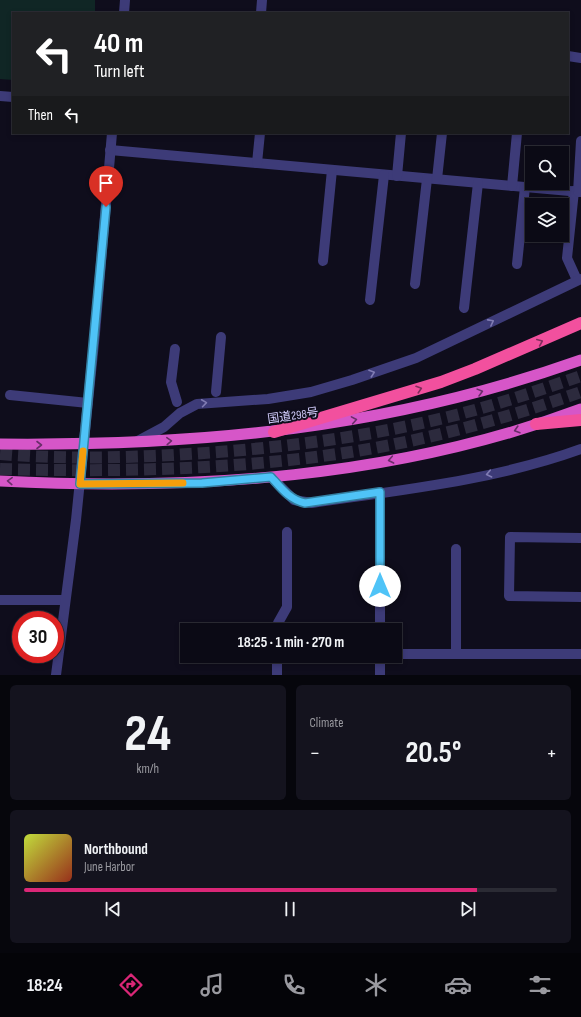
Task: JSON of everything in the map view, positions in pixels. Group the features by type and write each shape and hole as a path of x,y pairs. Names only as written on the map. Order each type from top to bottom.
{"highway":[{"path":"274,432 440,382 475,369 581,324"},
{"name":"国道298号","path":"0,444 134,443 274,432 336,423 445,402 539,375 581,360"},
{"path":"0,481 80,484 202,483 271,477 386,461 454,447 536,424 581,409"},
{"path":"536,424 581,420"}],"street":[{"path":"124,12 125,0"},
{"path":"261,12 262,0"},
{"path":"569,56 581,58"},
{"path":"0,96 12,97"},
{"path":"56,675 80,484 95,334 112,134"},
{"path":"257,163 260,134"},
{"path":"397,176 401,134"},
{"path":"415,284 432,179 442,134"},
{"path":"512,186 517,134"},
{"path":"134,443 164,427 180,413 197,404 275,398 311,392 352,380 416,358 579,280 567,258 577,192 581,141"},
{"path":"110,150 525,187 517,264"},
{"path":"323,261 332,170"},
{"path":"370,300 384,175"},
{"path":"464,308 478,183"},
{"path":"556,190 577,192"},
{"path":"216,392 222,337"},
{"path":"175,349 171,382 177,402"},
{"path":"10,395 88,403"},
{"path":"271,477 294,500 305,503 492,473 529,465 581,449"},
{"path":"380,492 380,623"},
{"path":"278,623 287,607 287,532"},
{"path":"581,538 510,537 509,596 581,597"},
{"path":"456,549 456,654"},
{"path":"0,600 66,600"},
{"path":"402,654 581,654"},
{"path":"277,663 277,675"},
{"path":"380,663 380,675"}],"green space":[{"path":"0,0 95,0 95,12 12,12 12,80 0,79"}],"tunnel":[{"path":"0,454 65,457 151,456 276,447 380,432 414,425 465,413 581,376"},
{"path":"0,469 129,470 215,466 301,459 374,448 434,436 494,420 581,392"}],"slow traffic":[{"path":"83,451 80,484 183,483"}],"route":[{"path":"106,207 80,484 202,483 271,477 294,500 305,503 380,492 380,586"}]}
